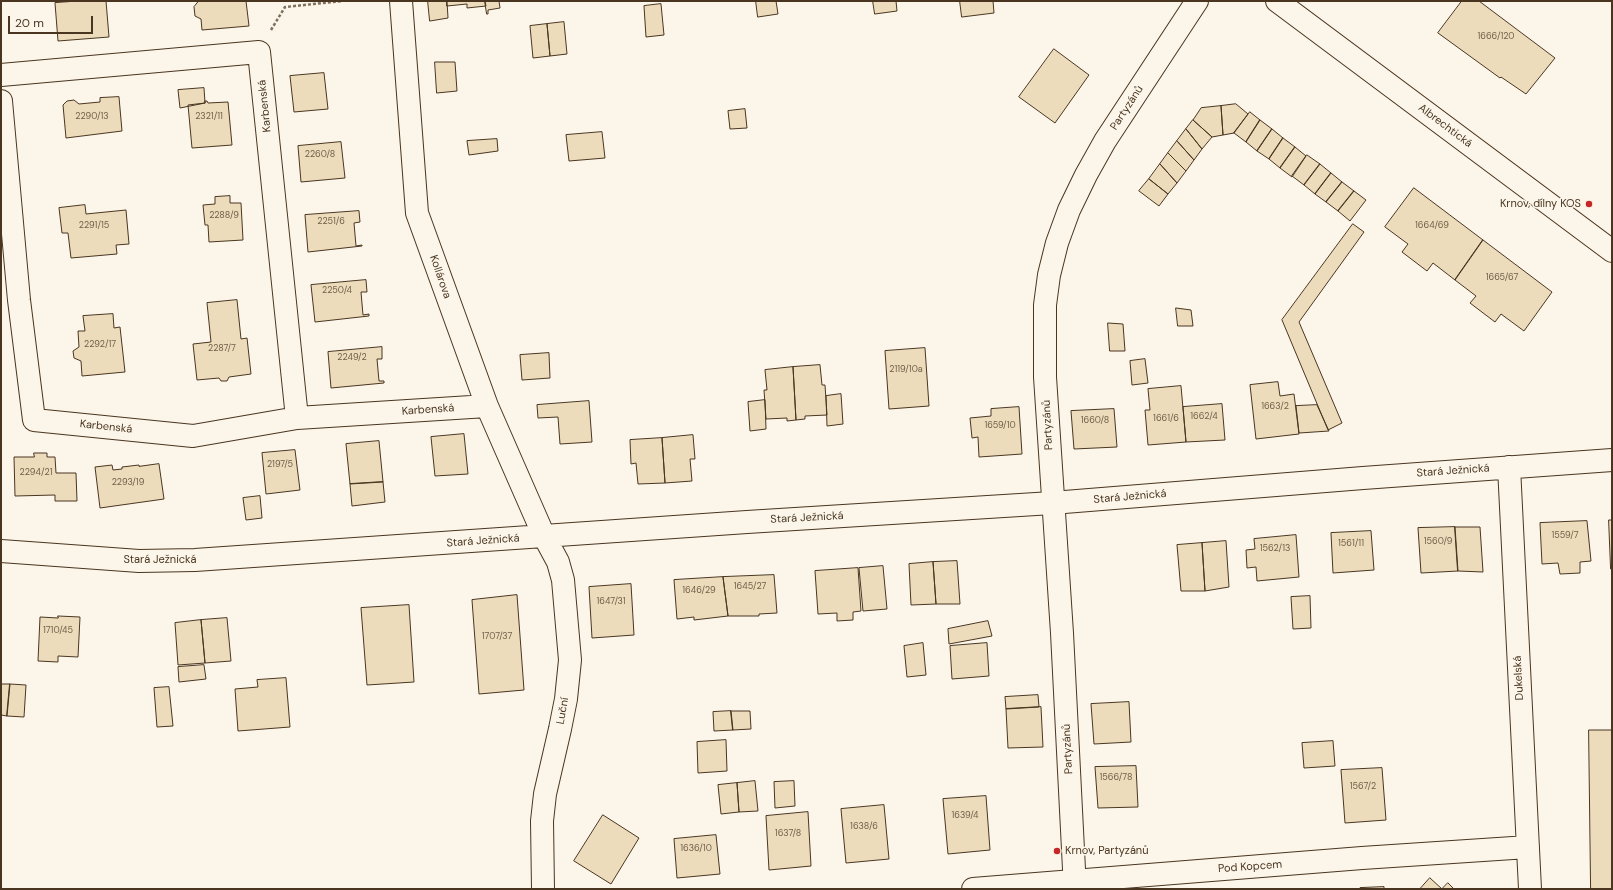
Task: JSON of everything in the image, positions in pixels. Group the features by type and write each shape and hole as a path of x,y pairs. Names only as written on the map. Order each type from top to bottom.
{"street":[{"name":"Kollárova","path":"401,1 417,213 487,406 544,536"},
{"name":"Partyzánů","path":"1074,885 1062,633 1052,503 1045,377 1045,305 1049,275 1057,243 1069,210 1105,141 1198,1"},
{"name":"Albrechtická","path":"1277,1 1612,251"},
{"path":"1,75 259,52"},
{"name":"Karbenská","path":"259,52 297,418"},
{"name":"Karbenská","path":"1,101 10,301 34,420 193,436 297,418 487,406"},
{"name":"Stará Ježnická","path":"1,551 124,561 195,560 739,522 1052,503 1612,460"},
{"name":"Dukelská","path":"1509,467 1530,889"},
{"name":"Luční","path":"543,889 542,821 545,794 566,699 570,660 563,580 558,562 544,536"},
{"name":"Pod Kopcem","path":"973,889 1074,885 1528,847"}],"path":[{"path":"259,52 285,7 343,1"}],"building":[{"path":"106,1 109,37 58,41 55,3"},
{"path":"199,1 246,1 249,26 202,30 201,19 195,16 194,7"},
{"path":"428,1 447,1 448,18 430,21"},
{"path":"447,1 485,1 486,6 467,8 467,4 447,6"},
{"path":"485,1 499,1 500,8 488,10 487,14"},
{"path":"756,1 776,1 778,14 758,17"},
{"path":"873,1 896,1 897,11 875,14"},
{"path":"960,1 993,1 994,13 962,17"},
{"path":"1462,1 1479,1 1555,58 1526,94 1501,77 1500,78 1438,33"},
{"path":"661,4 664,35 646,37 644,6"},
{"path":"564,22 567,54 550,56 547,24"},
{"path":"547,24 550,56 533,58 530,26"},
{"path":"1054,49 1089,75 1055,123 1019,97"},
{"path":"435,62 455,62 457,91 437,93"},
{"path":"324,73 328,109 294,112 290,76"},
{"path":"204,88 205,103 180,108 178,90"},
{"path":"119,97 122,131 66,138 63,105 67,101 74,100 79,104 100,102 100,98"},
{"path":"205,101 208,103 228,102 232,145 192,148 188,105 205,103"},
{"path":"1236,104 1248,114 1234,133 1223,135 1221,106"},
{"path":"1221,106 1223,135 1212,137 1193,120 1201,108"},
{"path":"745,109 747,128 730,129 728,111"},
{"path":"1250,112 1260,120 1246,142 1234,133"},
{"path":"1193,120 1212,137 1202,149 1186,129"},
{"path":"1260,120 1272,129 1257,151 1246,142"},
{"path":"1186,129 1202,149 1194,160 1177,141"},
{"path":"1272,129 1283,138 1269,159 1257,151"},
{"path":"602,132 605,158 569,161 566,135"},
{"path":"1283,138 1295,147 1280,168 1269,159"},
{"path":"497,139 498,151 469,155 467,141"},
{"path":"1177,141 1194,160 1186,171 1168,153"},
{"path":"341,142 345,178 301,182 298,146"},
{"path":"1295,147 1306,156 1292,177 1280,168"},
{"path":"1168,153 1186,171 1177,183 1160,164"},
{"path":"1307,155 1320,164 1304,185 1292,176"},
{"path":"1160,164 1177,183 1168,194 1149,179"},
{"path":"1320,164 1331,173 1315,194 1304,185"},
{"path":"1331,173 1342,182 1326,202 1315,194"},
{"path":"1149,179 1168,194 1159,206 1139,191"},
{"path":"1342,182 1354,191 1338,211 1326,202"},
{"path":"1414,188 1483,240 1455,280 1433,263 1427,271 1402,252 1408,244 1385,227"},
{"path":"1354,191 1366,200 1350,221 1338,211"},
{"path":"230,196 230,203 241,203 243,240 209,242 208,225 205,225 203,205 215,204 215,197"},
{"path":"85,205 86,214 126,210 129,244 116,245 117,254 71,258 68,233 62,233 59,208"},
{"path":"359,211 360,222 354,223 356,246 362,246 308,252 305,215"},
{"path":"1353,224 1364,232 1299,322 1342,423 1328,430 1282,320"},
{"path":"1483,240 1552,292 1524,331 1501,314 1495,322 1470,303 1476,296 1455,280"},
{"path":"366,280 367,292 361,292 363,315 369,314 369,316 315,322 311,285"},
{"path":"237,300 241,339 247,338 251,374 229,377 227,381 221,381 219,378 197,380 193,344 211,342 207,303"},
{"path":"1176,308 1191,310 1193,326 1178,326"},
{"path":"113,314 114,328 120,327 125,372 82,376 81,361 74,358 73,351 79,347 78,331 85,331 83,316"},
{"path":"1108,323 1123,324 1125,351 1110,351"},
{"path":"382,347 382,359 377,359 379,381 384,381 384,383 331,388 328,352"},
{"path":"925,348 929,406 889,409 885,351"},
{"path":"549,353 550,378 522,380 520,355"},
{"path":"1145,359 1148,383 1132,385 1130,361"},
{"path":"820,365 822,385 825,385 827,415 805,416 805,419 796,420 793,367"},
{"path":"793,367 796,420 787,421 787,418 766,419 764,390 767,390 765,370"},
{"path":"1278,382 1280,396 1294,394 1299,434 1256,439 1250,385"},
{"path":"1181,386 1186,442 1148,445 1145,410 1150,410 1148,389"},
{"path":"841,394 843,424 827,426 826,396"},
{"path":"765,400 766,429 750,431 748,402"},
{"path":"589,401 592,442 560,444 558,417 538,418 537,405"},
{"path":"1222,404 1225,440 1186,442 1183,407"},
{"path":"1317,405 1329,431 1299,433 1296,406"},
{"path":"1019,407 1022,454 979,457 978,437 972,438 970,418 991,416 991,409"},
{"path":"1114,409 1117,447 1074,449 1071,411"},
{"path":"464,434 468,474 435,476 431,437"},
{"path":"693,435 695,459 690,459 692,481 665,483 662,438"},
{"path":"662,438 665,483 638,484 636,463 631,464 630,440"},
{"path":"379,441 383,482 350,484 346,444"},
{"path":"295,450 300,490 266,494 262,453"},
{"path":"34,453 47,453 47,457 55,457 56,473 76,473 77,501 55,501 55,495 15,496 14,457 34,457"},
{"path":"159,464 164,499 100,508 95,467 112,465 113,470 122,469 122,467"},
{"path":"383,482 385,502 352,506 350,484"},
{"path":"260,496 262,518 246,520 243,498"},
{"path":"1609,520 1612,520 1612,569 1611,569"},
{"path":"1587,521 1591,561 1580,562 1580,573 1560,574 1558,563 1542,564 1540,523"},
{"path":"1455,527 1458,571 1421,573 1418,528"},
{"path":"1455,527 1480,527 1483,572 1458,571"},
{"path":"1371,531 1374,570 1333,573 1331,533"},
{"path":"1296,535 1299,577 1257,581 1256,567 1247,568 1246,550 1255,549 1254,539"},
{"path":"1226,541 1229,587 1205,591 1202,543"},
{"path":"1202,543 1205,591 1181,591 1177,545"},
{"path":"957,561 960,604 936,604 933,562"},
{"path":"933,562 936,604 911,605 909,564"},
{"path":"883,566 887,609 863,611 859,568"},
{"path":"858,568 861,611 853,612 853,620 837,621 837,613 818,614 815,571"},
{"path":"774,575 777,613 759,614 759,616 728,616 723,577"},
{"path":"723,577 728,616 694,620 694,617 677,619 674,580"},
{"path":"631,584 634,635 592,638 589,587"},
{"path":"517,595 524,690 479,694 472,600"},
{"path":"1310,596 1311,628 1293,629 1291,597"},
{"path":"409,605 414,682 367,685 361,608"},
{"path":"58,616 80,617 78,657 58,656 58,662 38,661 40,617 58,618"},
{"path":"227,618 231,661 205,663 201,620"},
{"path":"201,620 205,663 178,665 175,623"},
{"path":"988,621 992,636 949,644 948,629"},
{"path":"923,643 926,675 907,677 904,646"},
{"path":"987,643 989,676 952,679 950,646"},
{"path":"204,665 206,679 179,682 178,667"},
{"path":"286,678 290,727 238,731 235,689 258,687 257,680"},
{"path":"1,684 10,684 7,716 1,715"},
{"path":"10,684 26,685 24,717 7,716"},
{"path":"169,687 173,726 157,727 154,688"},
{"path":"1038,695 1039,707 1006,709 1005,697"},
{"path":"1129,702 1131,742 1094,744 1091,704"},
{"path":"1041,707 1043,747 1008,748 1006,709"},
{"path":"731,711 733,730 714,731 713,712"},
{"path":"731,711 750,711 751,729 733,730"},
{"path":"1589,730 1612,730 1612,889 1591,889"},
{"path":"726,740 727,771 698,773 697,742"},
{"path":"1333,741 1335,766 1304,768 1302,743"},
{"path":"1136,766 1138,807 1098,808 1095,767"},
{"path":"1382,768 1386,820 1345,823 1341,770"},
{"path":"755,781 758,811 739,812 737,783"},
{"path":"794,781 795,806 775,808 774,782"},
{"path":"737,783 739,812 721,814 718,785"},
{"path":"986,796 990,850 948,854 943,799"},
{"path":"884,805 889,859 846,863 841,809"},
{"path":"808,812 811,866 769,870 766,816"},
{"path":"603,815 639,838 611,884 574,861"},
{"path":"716,835 720,874 677,878 674,839"},
{"path":"1430,878 1442,889 1420,889"},
{"path":"1448,883 1454,889 1442,889"},
{"path":"1384,887 1384,889 1360,889 1360,888"}],"place":[{"name":"Krnov, dílny KOS","path":"1589,204"},
{"name":"Krnov, Partyzánů","path":"1057,851"}]}
